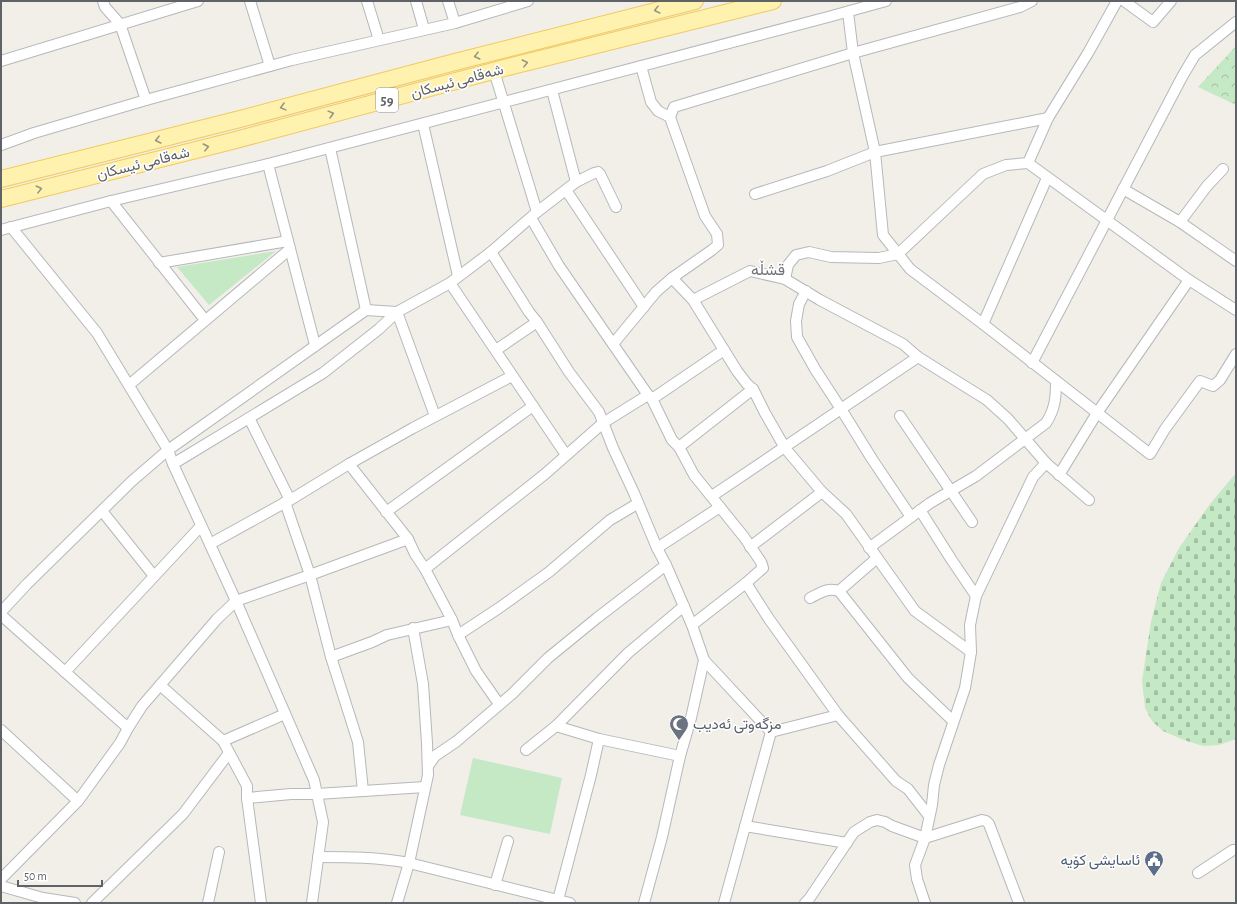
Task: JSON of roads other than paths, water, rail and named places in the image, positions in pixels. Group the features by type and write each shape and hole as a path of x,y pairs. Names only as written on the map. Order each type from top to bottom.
{"main road":[{"name":"شەقامی ئیسکان","path":"1,179 236,120 695,1"},
{"name":"شەقامی ئیسکان","path":"1,199 239,139 494,71 773,1"}],"street":[{"path":"103,1 105,7 120,24 146,100"},
{"path":"1,60 198,1"},
{"path":"250,1 270,66"},
{"path":"367,1 379,40"},
{"path":"416,1 424,29"},
{"path":"448,1 455,23"},
{"path":"1,145 34,133 146,100 270,66 455,23 528,1"},
{"path":"1,230 111,201 268,164 423,124 886,1"},
{"path":"613,344 656,292 672,278 718,245 717,234 705,216 670,117 674,107 853,53 1020,7 1032,1"},
{"path":"1028,163 1048,118 1088,53 1117,1"},
{"path":"1124,1 1153,22 1172,1"},
{"path":"848,12 853,53 875,152 883,235 910,269 1150,454 1165,429 1200,381 1214,386 1220,380 1236,354"},
{"path":"1032,363 1195,55 1236,22"},
{"path":"641,66 651,102 658,111 670,117"},
{"path":"494,71 504,102 534,215 559,266 650,397 672,440 679,446 694,475 744,537 761,562 763,568 692,625"},
{"path":"552,90 576,182"},
{"path":"755,194 827,172 875,152 1048,118"},
{"path":"423,124 458,276"},
{"path":"330,148 366,310"},
{"path":"786,279 788,265 796,255 809,252 831,257 879,258 898,254 983,174 1006,165 1028,163 1189,280 1236,310"},
{"path":"268,164 315,345"},
{"path":"1180,222 1223,169"},
{"path":"173,464 323,373 398,312 450,283 491,252 534,215 576,182 598,172 616,207"},
{"path":"983,324 1047,178"},
{"path":"1123,189 1180,222 1236,261"},
{"path":"566,190 644,307"},
{"path":"111,201 206,320"},
{"path":"11,227 97,333 129,385 168,450 236,601 314,780 323,822 312,903"},
{"path":"159,263 289,245"},
{"path":"129,385 206,320 289,245"},
{"path":"491,252 569,372 599,412 637,504 684,606 704,660 771,732"},
{"path":"693,300 750,271 786,279 903,344 918,357 987,400 1008,419 1046,463 1089,500"},
{"path":"672,278 693,300 737,371 753,389 785,448 822,492 846,514 915,611 971,652"},
{"path":"1059,475 1097,413 1189,280"},
{"path":"450,283 566,455"},
{"path":"806,291 799,304 796,321 797,338 814,369 911,517"},
{"path":"128,728 1,614 27,584 132,481 168,450 366,310 398,312"},
{"path":"398,312 435,416"},
{"path":"496,350 537,322"},
{"path":"425,569 545,474 603,423 650,397 724,350"},
{"path":"712,496 894,375 918,357"},
{"path":"210,544 435,416 512,376"},
{"path":"869,548 920,510 976,476 1046,423 1052,414 1056,381"},
{"path":"679,446 753,389"},
{"path":"386,512 533,406"},
{"path":"900,416 972,522"},
{"path":"248,418 287,501 310,575 331,657 358,742 363,791"},
{"path":"925,903 917,879 916,865 925,838 937,772 951,733 953,720 965,688 971,652 970,625 976,596 1033,477 1046,463"},
{"path":"349,464 408,539 452,620 476,671 499,704"},
{"path":"750,547 822,492"},
{"path":"458,635 549,572 610,520 637,504"},
{"path":"657,548 720,507"},
{"path":"920,510 976,596"},
{"path":"102,511 154,576"},
{"path":"65,672 201,526"},
{"path":"1,879 78,801 120,743 142,706 217,619 236,601 408,539"},
{"path":"839,590 878,558"},
{"path":"428,766 435,756 457,740 512,694 548,658 666,565"},
{"path":"746,583 769,619 838,715 896,781 908,789 929,816"},
{"path":"810,598 827,589 839,590 908,678 953,720"},
{"path":"526,750 556,726 628,653 684,606"},
{"path":"331,657 387,635 452,620"},
{"path":"397,903 409,863 428,775 423,684 413,628"},
{"path":"644,903 662,837 704,660"},
{"path":"160,685 223,741 247,786 247,798 261,903"},
{"path":"223,741 285,714"},
{"path":"771,732 838,715"},
{"path":"556,726 599,739 680,756"},
{"path":"1,730 78,801"},
{"path":"724,903 771,732"},
{"path":"558,900 599,739"},
{"path":"92,903 183,814 229,753"},
{"path":"247,798 291,794 317,794 425,787"},
{"path":"805,903 854,832 870,822 877,820 885,822 925,838 982,820 989,824 1019,903"},
{"path":"745,826 847,843"},
{"path":"495,885 508,841"},
{"path":"1198,873 1233,850 1236,850"},
{"path":"208,903 219,852"},
{"path":"318,857 388,859 570,903"},
{"path":"1,886 43,898 75,903"}],"place":[{"name":"مزگەوتی ئەدیب","path":"679,741"},
{"name":"ئاسایشی کۆیە","path":"1154,877"}],"district":[{"name":"قشڵه‌","path":"768,269"}]}
